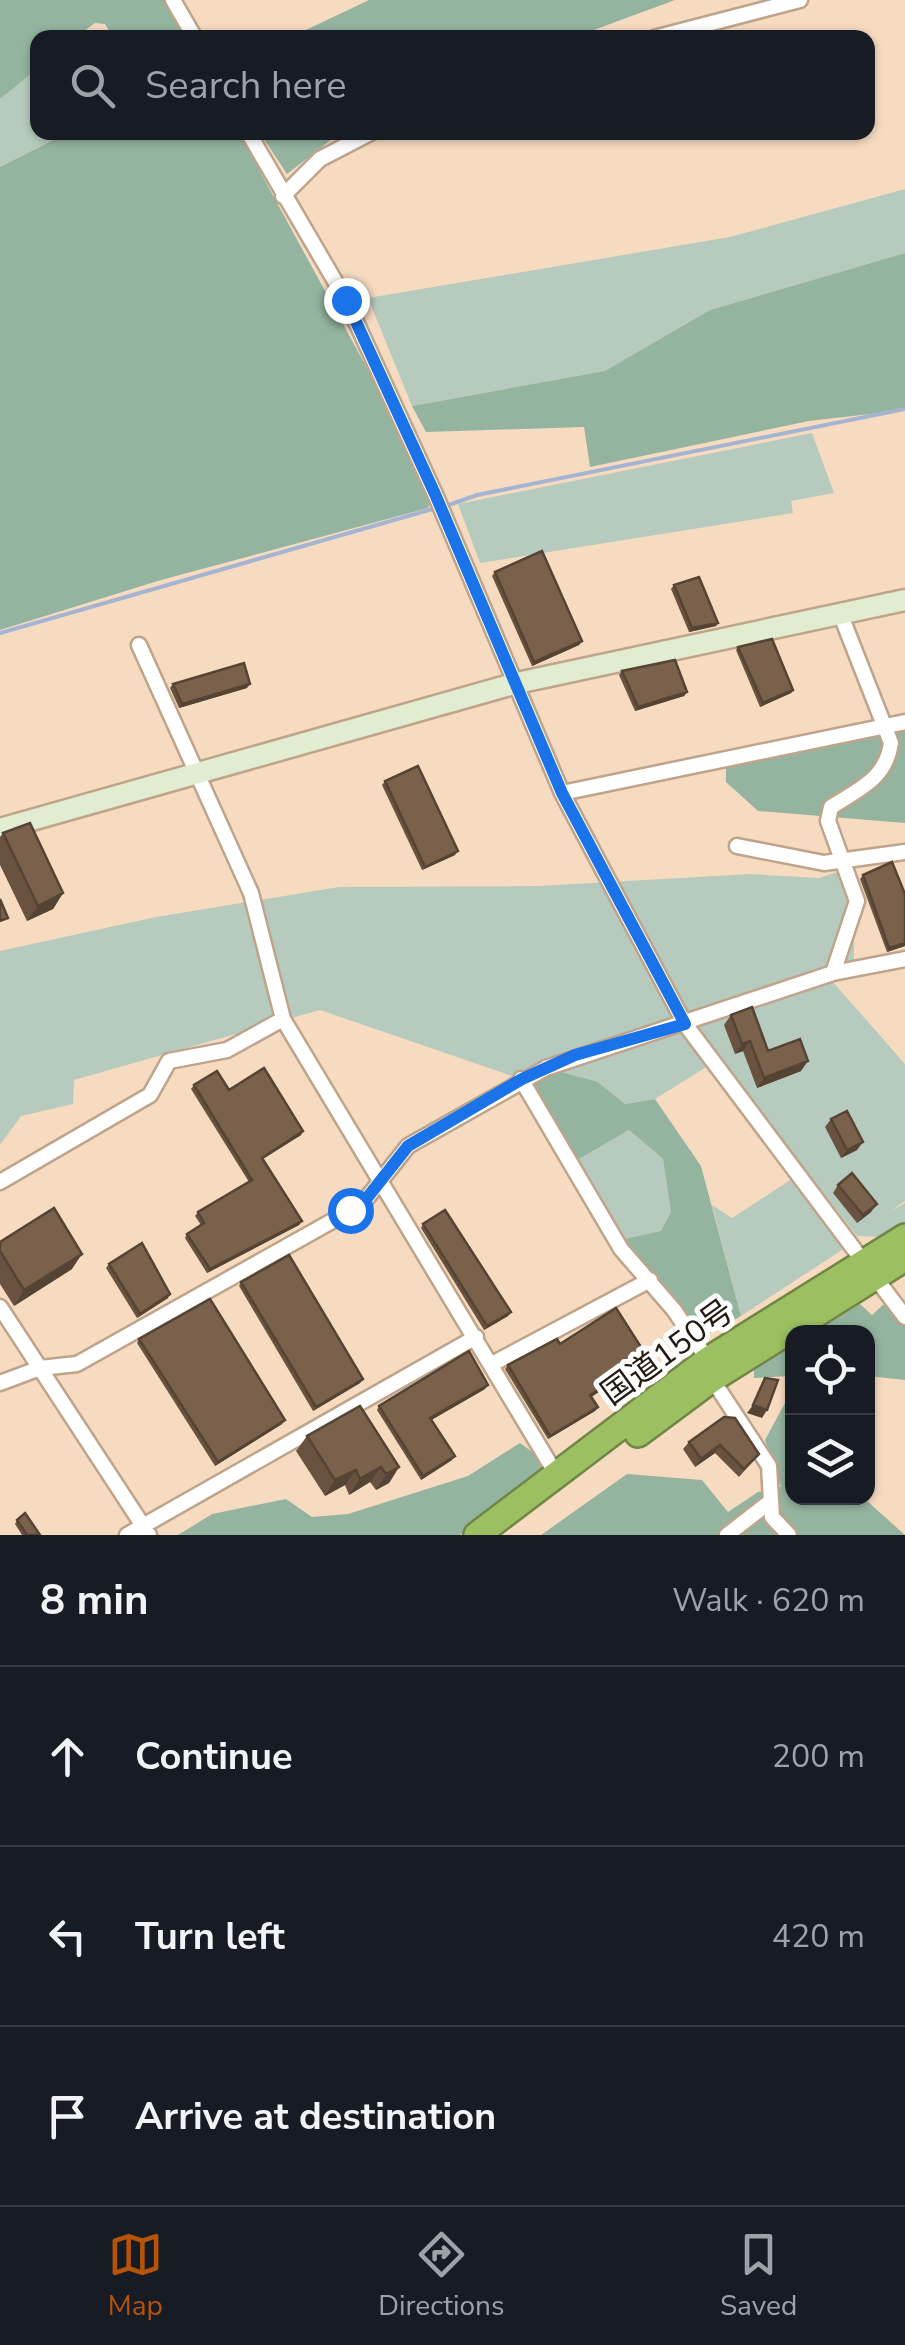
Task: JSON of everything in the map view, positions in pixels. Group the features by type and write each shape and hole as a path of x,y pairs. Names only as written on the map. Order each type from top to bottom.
{"highway":[{"name":"国道150号","path":"477,1535 556,1474 868,1267 905,1237"},
{"name":"国道150号","path":"868,1267 905,1258"},
{"name":"国道150号","path":"502,1535 710,1369"}],"street":[{"path":"173,0 190,30"},
{"path":"685,30 800,0"},
{"path":"252,140 346,300 562,793 685,1024 905,1317"},
{"path":"283,196 320,159 357,140"},
{"path":"0,829 517,683 905,600"},
{"path":"832,972 857,900 828,821 831,807 879,776 889,760 891,744 840,613"},
{"path":"139,645 200,772 251,892 283,1019 382,1178 556,1474"},
{"path":"562,793 905,722"},
{"path":"738,846 824,864 905,852"},
{"path":"0,1383 40,1368 77,1364 350,1210 408,1146 522,1079 575,1055 685,1024 832,972 905,959"},
{"path":"0,1182 150,1095 168,1062 227,1050 283,1019"},
{"path":"522,1079 621,1249 650,1280 769,1466 772,1517 789,1535"},
{"path":"492,1364 650,1280"},
{"path":"0,1308 146,1531"},
{"path":"127,1535 146,1531 476,1336"},
{"path":"727,1535 771,1501"}],"green space":[{"path":"0,0 164,0 181,30 109,30 105,24 95,23 86,30 30,30 30,75 0,99"},
{"path":"369,0 675,0 594,30 306,30"},
{"path":"30,75 30,140 53,140 0,167 0,99"},
{"path":"53,140 243,140 398,425 431,501 428,508 161,580 0,630 0,167"},
{"path":"265,140 331,140 287,174"},
{"path":"905,189 905,253 710,310 606,371 412,406 368,298 730,237"},
{"path":"905,253 905,410 809,421 590,467 584,427 426,432 412,406 605,371 710,310"},
{"path":"812,433 834,493 791,501 793,513 480,563 458,504"},
{"path":"905,728 905,823 758,811 726,782 726,759"},
{"path":"846,869 854,891 854,969 688,1017 708,1066 655,1099 625,1104 598,1082 521,1079 320,1010 74,1080 73,1104 21,1116 0,1145 0,951 156,917 339,887 538,886 751,874 819,878"},
{"path":"832,981 905,1064 905,1201 891,1211 905,1203 905,1223 879,1237 857,1236 691,1022 797,985"},
{"path":"546,1068 598,1082 625,1104 655,1099 701,1166 741,1316 701,1338 616,1241 661,1231 671,1212 663,1159 629,1130 574,1162 527,1085"},
{"path":"629,1130 663,1159 671,1212 661,1232 616,1241 574,1162"},
{"path":"798,1175 845,1248 741,1316 712,1205 732,1218"},
{"path":"860,1304 872,1315 884,1304 905,1326 905,1380 875,1377 875,1325 826,1325"},
{"path":"785,1349 785,1376 754,1378 754,1368"},
{"path":"785,1403 785,1505 871,1505 905,1535 541,1535 627,1474 702,1480 728,1512 758,1492 781,1487 765,1440"},
{"path":"520,1443 542,1459 544,1472 460,1535 178,1535 212,1514 286,1499 312,1517 348,1514 468,1476"}],"building":[{"path":"542,551 582,641 534,662 495,572"},
{"path":"699,577 718,623 692,628 674,585"},
{"path":"772,639 793,690 763,703 738,647"},
{"path":"675,660 687,692 638,707 622,671"},
{"path":"244,663 250,684 182,704 173,684"},
{"path":"418,766 458,851 425,867 385,781"},
{"path":"30,823 63,893 38,906 3,833"},
{"path":"892,862 905,894 905,943 889,948 863,875"},
{"path":"0,899 8,918 0,921"},
{"path":"752,1007 768,1051 800,1039 808,1061 764,1078 750,1041 742,1044 731,1015"},
{"path":"264,1068 303,1131 262,1158 302,1221 210,1269 187,1234 204,1223 198,1212 252,1180 194,1085 217,1071 229,1090"},
{"path":"847,1111 863,1142 847,1150 831,1119"},
{"path":"852,1173 877,1204 863,1215 838,1185"},
{"path":"54,1208 82,1254 24,1290 0,1251 0,1242"},
{"path":"445,1210 511,1312 487,1326 423,1224"},
{"path":"142,1243 170,1294 140,1314 109,1264"},
{"path":"289,1255 363,1379 316,1407 241,1282"},
{"path":"210,1299 285,1420 218,1462 139,1339"},
{"path":"616,1308 648,1358 590,1395 598,1407 550,1436 508,1365 557,1339 560,1344"},
{"path":"469,1351 488,1385 430,1418 455,1456 423,1476 379,1406"},
{"path":"765,1378 778,1380 767,1410 753,1405"},
{"path":"360,1406 399,1467 386,1474 381,1467 360,1479 356,1470 335,1480 307,1436"},
{"path":"724,1417 735,1418 759,1454 744,1469 720,1445 701,1459 689,1442"},
{"path":"25,1513 40,1535 27,1535 17,1520"}],"waterway":[{"path":"446,506 477,495 905,409"},
{"path":"0,633 436,508"}],"route":[{"path":"346,300 435,494 562,793 594,860 685,1024 575,1055 522,1079 408,1146 367,1198 350,1210"}]}
